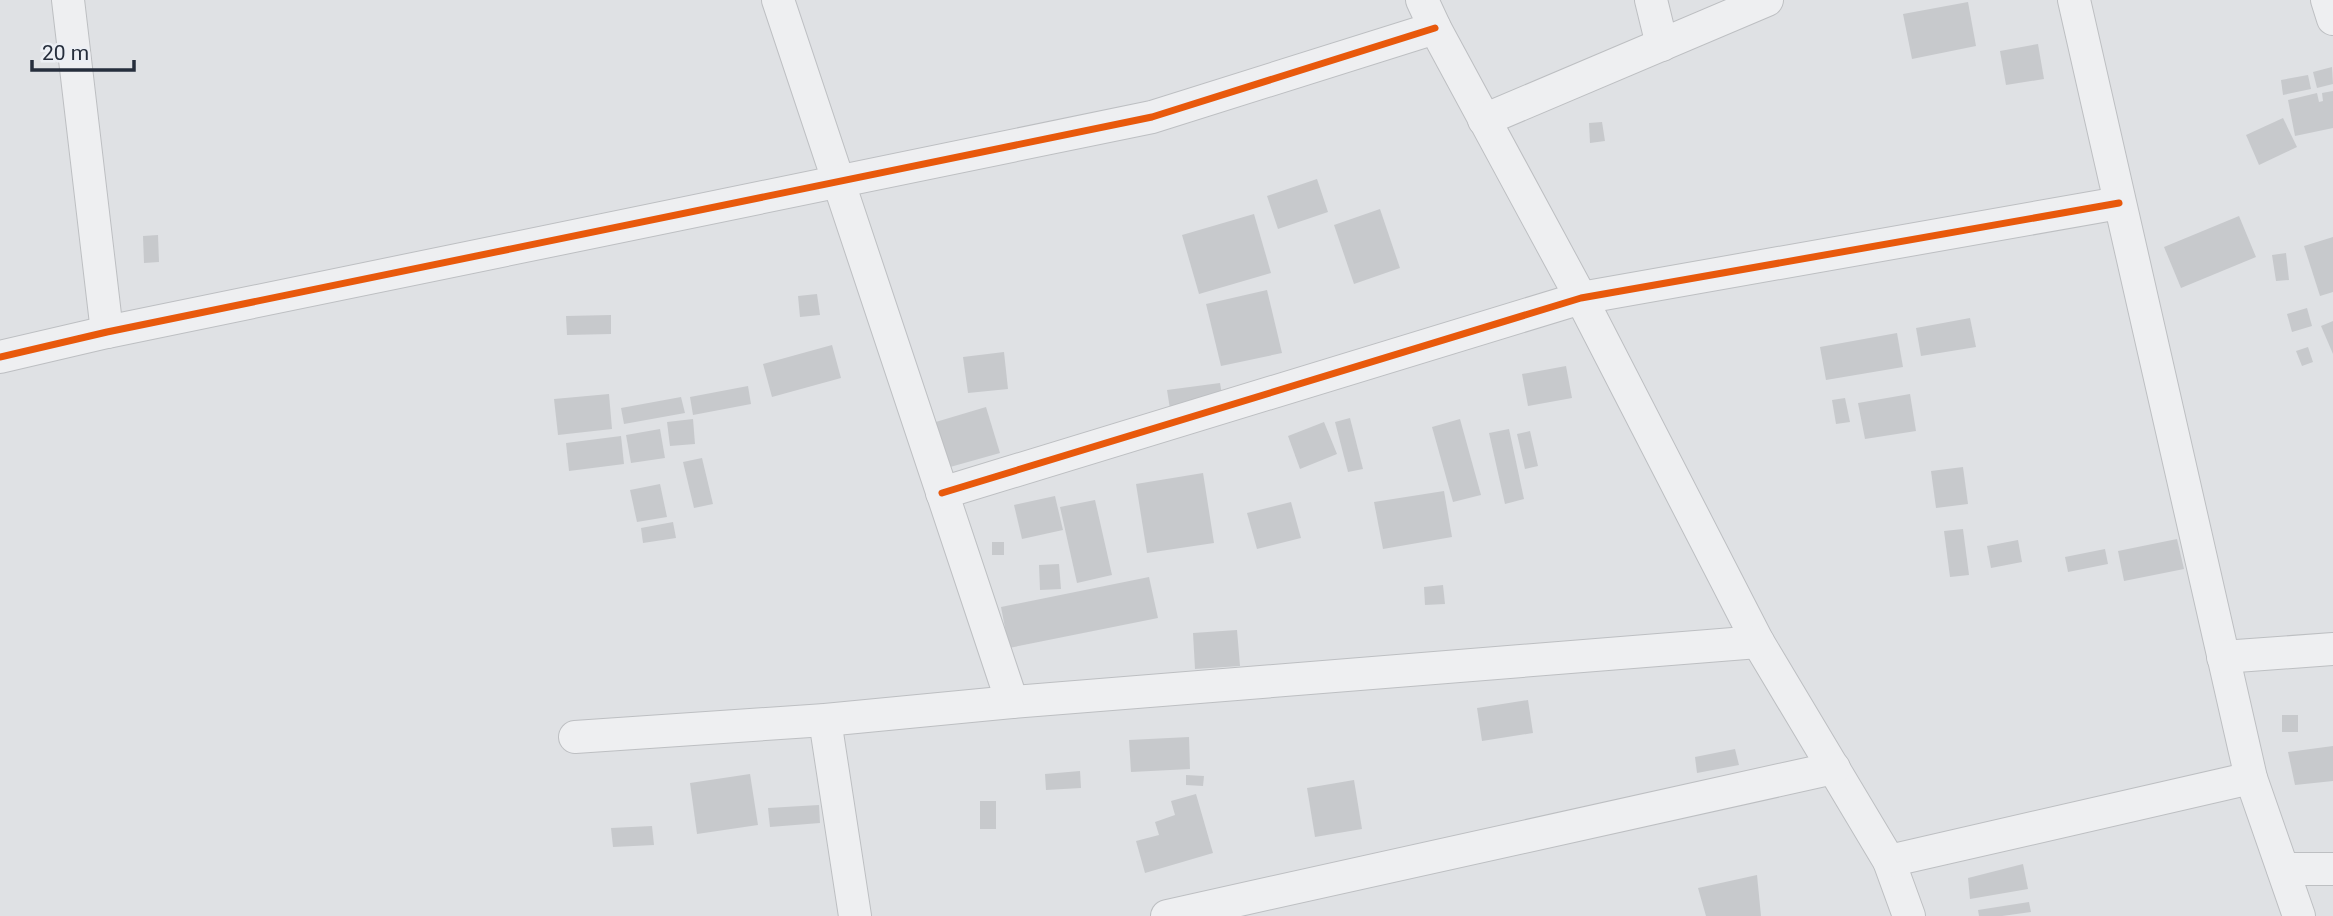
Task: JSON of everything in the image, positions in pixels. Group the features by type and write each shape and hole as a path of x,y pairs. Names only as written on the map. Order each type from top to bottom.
{"street":[{"path":"68,0 107,332"},
{"path":"778,0 1012,702"},
{"path":"1422,0 1581,298 1758,642 1889,861 1909,916"},
{"path":"1651,0 1662,45"},
{"path":"1485,120 1767,0"},
{"path":"2074,0 2251,778 2299,916"},
{"path":"2327,0 2333,19"},
{"path":"0,357 107,332 836,180 1152,117 1435,28"},
{"path":"942,494 1581,298 2119,203"},
{"path":"575,737 825,720 1012,702 1758,642"},
{"path":"2224,657 2333,649"},
{"path":"825,720 855,916"},
{"path":"1167,916 1834,768"},
{"path":"1889,861 2251,778"},
{"path":"2283,869 2333,869"}],"building":[{"path":"1968,2 1976,46 1912,59 1903,14"},
{"path":"2038,44 2044,79 2006,85 2000,51"},
{"path":"2332,67 2333,84 2317,88 2313,72"},
{"path":"2308,75 2311,89 2283,95 2281,80"},
{"path":"2333,91 2333,128 2295,136 2288,100 2317,93 2319,102 2323,101 2322,93"},
{"path":"2283,118 2297,147 2259,165 2246,135"},
{"path":"1602,122 1605,141 1590,143 1589,123"},
{"path":"1317,179 1328,212 1278,229 1267,196"},
{"path":"1380,209 1400,268 1354,284 1334,225"},
{"path":"1254,214 1271,273 1199,294 1182,235"},
{"path":"2239,216 2256,257 2181,288 2164,247"},
{"path":"158,235 159,262 144,263 143,236"},
{"path":"2333,237 2333,292 2320,296 2304,246"},
{"path":"2286,253 2289,280 2276,281 2272,255"},
{"path":"1267,290 1282,353 1221,366 1206,304"},
{"path":"817,294 820,315 800,317 798,296"},
{"path":"2307,308 2312,326 2292,332 2287,314"},
{"path":"611,315 611,334 567,335 566,316"},
{"path":"1970,318 1976,347 1921,356 1916,328"},
{"path":"2333,321 2333,354 2321,326"},
{"path":"1897,333 1903,367 1826,380 1820,347"},
{"path":"832,345 841,378 772,397 763,364"},
{"path":"2308,347 2313,362 2302,366 2296,351"},
{"path":"1004,352 1008,389 968,393 963,357"},
{"path":"1566,366 1572,398 1528,406 1522,374"},
{"path":"1220,383 1223,401 1170,409 1167,390"},
{"path":"748,386 751,404 693,415 690,397"},
{"path":"609,394 612,429 558,435 554,399"},
{"path":"1910,394 1916,431 1865,439 1858,403"},
{"path":"681,397 685,413 624,424 621,408"},
{"path":"1845,398 1850,422 1836,424 1832,400"},
{"path":"986,407 1000,453 943,469 929,424"},
{"path":"1350,418 1363,469 1348,472 1335,422"},
{"path":"693,419 695,444 670,446 667,422"},
{"path":"1460,419 1481,495 1453,502 1432,427"},
{"path":"1324,422 1337,454 1300,469 1288,436"},
{"path":"660,429 665,458 631,463 626,435"},
{"path":"1509,429 1524,499 1505,504 1489,433"},
{"path":"1530,431 1538,466 1525,469 1517,434"},
{"path":"621,436 624,464 569,471 566,443"},
{"path":"702,458 713,504 694,508 683,462"},
{"path":"1963,467 1968,504 1936,508 1931,471"},
{"path":"1203,473 1214,543 1147,553 1136,484"},
{"path":"660,484 667,517 637,522 630,490"},
{"path":"1444,491 1452,537 1383,549 1374,502"},
{"path":"1055,496 1063,530 1022,539 1014,505"},
{"path":"1095,500 1112,575 1077,583 1060,507"},
{"path":"1291,502 1301,538 1257,549 1247,513"},
{"path":"673,522 676,538 643,543 641,528"},
{"path":"1963,529 1969,575 1950,577 1944,531"},
{"path":"2177,539 2184,569 2124,581 2118,551"},
{"path":"2018,540 2022,562 1991,568 1987,546"},
{"path":"992,542 1004,542 1004,555 992,555"},
{"path":"2105,549 2108,564 2068,572 2065,557"},
{"path":"1059,564 1061,589 1040,590 1039,565"},
{"path":"1149,577 1158,618 1009,648 1001,607"},
{"path":"1443,585 1445,604 1425,605 1424,587"},
{"path":"1237,630 1240,666 1195,669 1193,633"},
{"path":"1528,700 1533,733 1482,741 1477,708"},
{"path":"2282,715 2298,715 2298,732 2282,732"},
{"path":"1189,737 1190,769 1131,772 1129,740"},
{"path":"2333,746 2333,781 2295,785 2288,752"},
{"path":"1735,749 1739,765 1697,773 1695,757"},
{"path":"1080,771 1081,788 1046,790 1045,774"},
{"path":"750,774 758,825 697,834 690,783"},
{"path":"1186,775 1204,776 1203,786 1186,785"},
{"path":"1354,780 1362,829 1315,837 1307,788"},
{"path":"1196,794 1213,853 1145,873 1136,841 1159,835 1155,822 1175,815 1171,801"},
{"path":"980,801 996,801 996,829 980,829"},
{"path":"819,805 820,823 770,827 768,808"},
{"path":"652,826 654,845 613,847 611,828"},
{"path":"2023,864 2028,889 1970,899 1968,878"},
{"path":"1757,875 1761,916 1706,916 1698,888"},
{"path":"2029,902 2031,912 1979,916 1978,910"}],"cycle path":[{"path":"0,357 107,332 1152,117 1435,28"},
{"path":"942,493 1581,298 2119,203"}]}
